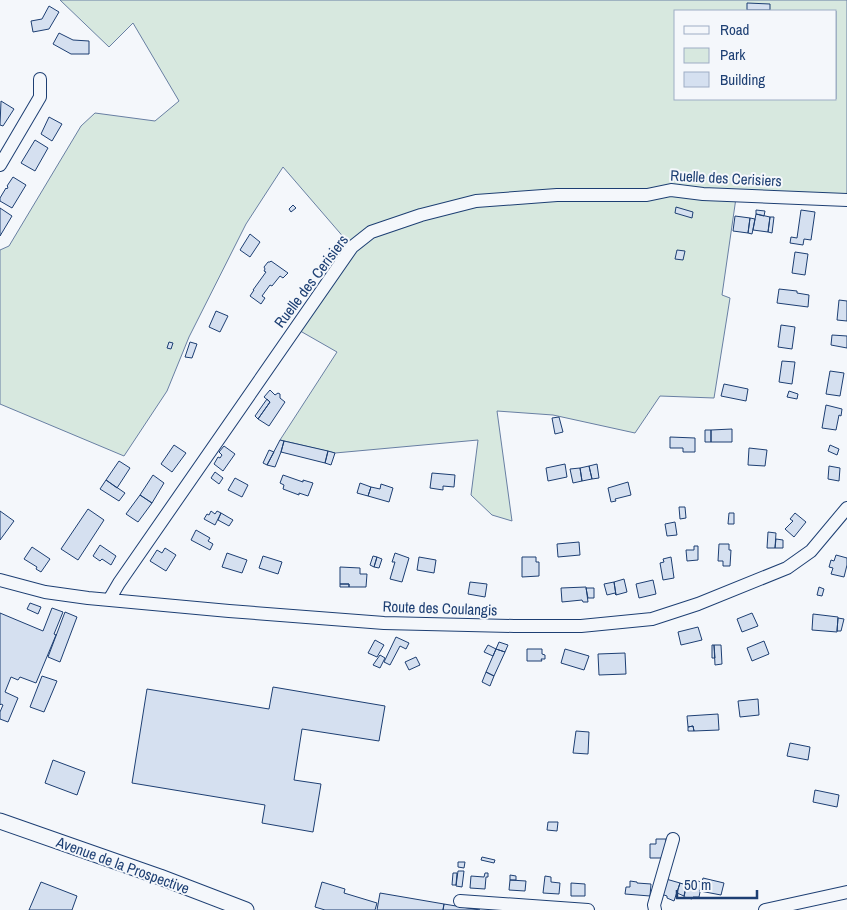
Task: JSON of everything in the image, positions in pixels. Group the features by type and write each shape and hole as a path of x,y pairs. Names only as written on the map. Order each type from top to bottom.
{"main road":[{"name":"Avenue de la Prospective","path":"0,821 160,877 246,910"}],"street":[{"path":"0,165 4,149 40,97 40,79"},
{"name":"Ruelle des Cerisiers","path":"109,600 352,247 371,232 421,215 476,201 557,195 647,195 670,190 703,194 847,200"},
{"name":"Route des Coulangis","path":"0,580 45,592 109,600 384,623 581,626 652,619 698,604 787,568 811,551 847,508"},
{"path":"655,910 654,904 673,839"},
{"path":"765,910 790,907 847,892"},
{"path":"460,901 588,910"}],"green space":[{"path":"60,0 847,0 847,197 737,191 722,295 730,298 714,398 660,396 635,433 553,415 497,411 512,521 492,515 471,495 478,440 335,453 280,440 337,352 295,328 352,247 283,167 246,224 189,337 167,391 124,456 0,404 0,250 9,246 81,126 95,113 155,121 179,101 133,23 109,47"}],"building":[{"path":"747,3 770,4 770,10 747,10"},
{"path":"49,6 59,12 49,29 33,32 31,21 42,19"},
{"path":"59,33 73,40 89,41 89,54 71,54 53,44"},
{"path":"1,101 14,109 3,126 0,125"},
{"path":"49,117 62,124 52,141 41,134"},
{"path":"35,140 48,148 35,171 21,163"},
{"path":"13,177 26,185 12,208 0,201 0,198"},
{"path":"293,205 296,208 291,212 289,209"},
{"path":"676,207 693,212 692,218 675,213"},
{"path":"0,208 12,216 0,236"},
{"path":"756,210 765,211 764,216 756,214"},
{"path":"801,210 815,212 811,240 804,239 803,245 790,243 791,237 797,238"},
{"path":"756,214 770,217 768,232 753,230"},
{"path":"735,216 750,218 748,233 733,231"},
{"path":"770,217 774,217 772,233 768,232"},
{"path":"750,218 755,219 752,234 748,233"},
{"path":"250,234 260,242 250,257 240,250"},
{"path":"677,250 685,251 683,260 675,259"},
{"path":"795,252 808,254 805,275 792,273"},
{"path":"271,261 288,273 283,278 280,276 272,286 270,285 262,296 265,298 261,304 250,296 266,272 264,267"},
{"path":"779,289 797,291 797,293 809,295 808,307 777,303"},
{"path":"839,300 847,301 847,321 837,320"},
{"path":"216,311 228,316 220,332 209,327"},
{"path":"781,325 795,327 792,349 778,347"},
{"path":"832,335 847,336 847,348 831,345"},
{"path":"169,342 173,343 171,349 167,348"},
{"path":"190,342 197,344 192,358 185,357"},
{"path":"782,361 795,362 792,384 779,382"},
{"path":"830,371 844,373 840,396 826,394"},
{"path":"724,384 748,389 746,401 721,396"},
{"path":"270,390 275,395 280,394 280,398 285,402 269,426 258,419 270,402 264,397"},
{"path":"789,391 798,394 797,399 787,397"},
{"path":"267,399 270,402 258,419 255,416"},
{"path":"826,405 842,409 836,430 822,428"},
{"path":"559,417 563,432 555,434 552,418"},
{"path":"732,429 732,442 711,442 711,430"},
{"path":"705,430 711,430 711,442 705,442"},
{"path":"670,437 695,438 695,452 683,452 683,448 670,448"},
{"path":"280,440 284,441 275,467 267,465"},
{"path":"284,441 328,451 325,463 281,452"},
{"path":"174,445 186,453 172,472 161,464"},
{"path":"830,445 839,449 837,455 828,451"},
{"path":"224,446 235,454 223,471 214,464 218,457 220,458 222,455 219,452"},
{"path":"749,448 767,450 765,466 748,465"},
{"path":"269,450 274,452 267,465 263,463"},
{"path":"328,451 335,453 331,465 325,463"},
{"path":"119,461 130,468 117,488 106,480"},
{"path":"565,464 567,477 548,481 546,468"},
{"path":"597,464 599,478 592,479 589,466"},
{"path":"589,466 592,479 582,481 580,468"},
{"path":"829,466 840,468 839,481 828,479"},
{"path":"580,468 582,481 573,483 570,469"},
{"path":"215,472 223,478 219,484 211,478"},
{"path":"432,473 455,475 454,487 443,486 443,490 430,488"},
{"path":"153,475 164,483 152,503 140,495"},
{"path":"283,475 303,482 303,480 313,483 308,496 283,489 284,485 280,483"},
{"path":"235,478 248,485 242,497 228,490"},
{"path":"106,480 125,493 119,501 100,489"},
{"path":"628,482 631,495 615,499 616,501 611,502 608,488"},
{"path":"360,483 371,487 368,496 357,493"},
{"path":"381,484 393,488 389,502 368,496 371,487 380,489"},
{"path":"140,495 152,503 138,522 126,514"},
{"path":"679,507 685,507 686,518 680,519"},
{"path":"88,509 104,520 78,560 61,549"},
{"path":"0,511 14,521 0,540"},
{"path":"211,511 215,514 217,511 221,513 215,525 204,519"},
{"path":"221,513 233,520 229,526 218,520"},
{"path":"729,513 734,513 734,524 728,524"},
{"path":"795,513 806,522 794,537 785,529 793,521 790,519"},
{"path":"675,522 677,535 667,536 665,524"},
{"path":"196,530 210,538 208,541 213,544 210,550 191,540"},
{"path":"768,532 776,533 775,548 767,548"},
{"path":"776,539 783,540 783,548 775,548"},
{"path":"579,542 580,555 558,557 557,544"},
{"path":"719,544 729,544 729,550 731,550 730,566 723,566 723,561 718,561"},
{"path":"100,545 116,556 111,565 93,556"},
{"path":"694,546 698,546 698,560 687,561 686,550 694,550"},
{"path":"32,547 50,559 41,572 36,569 37,567 24,559"},
{"path":"165,548 176,555 166,571 150,561 157,550 162,553"},
{"path":"227,553 247,560 242,573 222,567"},
{"path":"395,553 409,558 402,582 390,579 395,562 392,562"},
{"path":"836,555 847,558 844,577 831,574 833,568 829,567 831,560 834,561"},
{"path":"263,556 282,562 278,574 259,568"},
{"path":"373,556 377,557 374,567 370,565"},
{"path":"377,557 382,559 379,568 374,567"},
{"path":"419,557 436,560 434,573 417,570"},
{"path":"522,557 536,557 536,562 539,562 539,576 522,577"},
{"path":"671,557 674,578 663,580 660,563 664,562 663,559"},
{"path":"340,567 360,568 360,574 367,574 366,587 349,587 349,584 340,584"},
{"path":"624,579 627,592 616,595 614,582"},
{"path":"653,580 656,594 639,598 636,584"},
{"path":"470,582 487,584 485,597 468,594"},
{"path":"614,582 616,595 615,593 607,595 604,584"},
{"path":"340,584 349,584 349,587 340,587"},
{"path":"586,587 588,602 583,602 582,600 562,602 561,588"},
{"path":"819,587 824,589 822,596 817,595"},
{"path":"586,588 594,588 594,598 588,598"},
{"path":"30,603 41,607 38,614 27,609"},
{"path":"52,608 63,612 54,634 56,635 36,683 20,677 18,680 11,677 5,692 18,698 8,722 0,719 3,705 0,705 0,613 43,631"},
{"path":"65,612 77,617 60,662 48,657"},
{"path":"752,613 758,626 742,632 737,619"},
{"path":"813,614 838,617 837,632 812,630"},
{"path":"838,618 844,619 841,631 837,631"},
{"path":"698,627 702,640 681,645 678,632"},
{"path":"396,637 409,643 406,649 400,646 390,665 384,662"},
{"path":"375,640 384,645 377,657 368,653"},
{"path":"764,641 769,654 752,661 747,648"},
{"path":"499,642 508,645 505,652 496,649"},
{"path":"488,645 496,649 493,656 484,652"},
{"path":"712,645 714,645 715,658 712,658"},
{"path":"714,645 721,645 722,664 715,665"},
{"path":"496,649 505,652 494,676 486,672"},
{"path":"527,649 542,649 545,659 541,659 542,661 527,661"},
{"path":"565,649 589,656 584,670 561,663"},
{"path":"625,653 626,674 599,675 598,654"},
{"path":"380,655 385,658 380,668 373,665"},
{"path":"416,657 420,665 409,670 405,662"},
{"path":"486,672 494,676 490,686 482,682"},
{"path":"42,676 57,681 44,712 30,707"},
{"path":"273,687 385,706 379,741 302,729 294,780 321,784 313,832 262,823 265,805 132,783 147,689 269,709"},
{"path":"758,699 759,715 740,717 738,701"},
{"path":"718,714 719,730 694,731 693,726 688,727 687,716"},
{"path":"693,726 694,731 688,731 688,727"},
{"path":"576,731 589,732 588,754 573,753"},
{"path":"790,743 810,747 808,760 787,756"},
{"path":"53,760 85,772 77,795 45,783"},
{"path":"815,790 839,795 837,807 813,802"},
{"path":"548,822 558,822 557,831 547,830"},
{"path":"656,839 666,839 665,858 650,858 650,844 656,844"},
{"path":"482,857 495,860 494,863 481,860"},
{"path":"458,862 465,862 464,868 458,867"},
{"path":"458,871 464,871 462,887 456,886"},
{"path":"453,873 457,873 456,885 452,885"},
{"path":"485,873 488,873 488,877 486,877 485,889 470,888 471,876 484,877"},
{"path":"510,875 516,876 516,880 510,880"},
{"path":"545,876 551,877 551,882 560,883 559,894 543,893"},
{"path":"703,878 724,883 721,895 700,891"},
{"path":"666,879 680,883 674,901 661,894"},
{"path":"688,879 702,882 699,897 693,897 692,899 684,897"},
{"path":"510,880 526,881 525,891 509,890"},
{"path":"630,881 651,884 650,896 625,894 626,887 630,887"},
{"path":"41,882 77,896 72,910 29,910"},
{"path":"322,882 345,889 344,893 377,903 375,910 325,910 315,907"},
{"path":"571,883 585,884 585,896 571,896"},
{"path":"680,883 686,885 684,896 677,893"},
{"path":"380,893 444,904 443,910 377,910"},
{"path":"444,904 480,910 443,910"}]}
